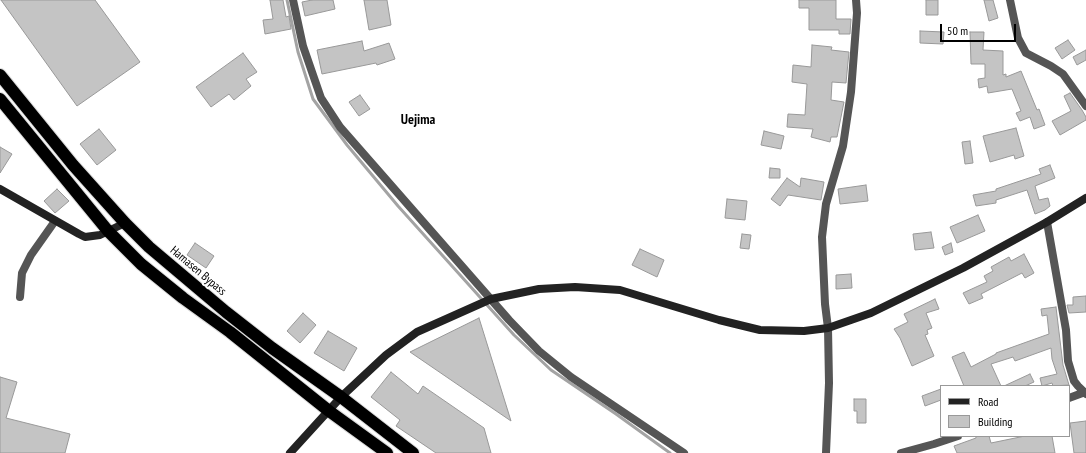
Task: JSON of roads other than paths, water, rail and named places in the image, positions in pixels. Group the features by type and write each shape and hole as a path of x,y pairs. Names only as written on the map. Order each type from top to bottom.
{"highway":[{"name":"Hamasen Bypass","path":"0,75 73,164 125,223 149,247 226,312 278,352 341,397 413,453"},
{"path":"0,99 108,231 141,264 183,298 230,332 329,411 387,453"}],"street":[{"path":"293,0 303,46 322,98 340,127 509,320 539,351 571,377 684,453"},
{"path":"826,453 829,383 828,328 825,304 822,237 826,204 843,146 851,92 857,13 856,0"},
{"path":"1010,0 1018,38 1026,53 1063,74 1086,106"},
{"path":"0,190 85,237 100,235 125,223"},
{"path":"290,453 341,397 386,355 417,332 491,299 539,289 575,287 620,290 719,320 760,330 804,331 828,328 871,313 964,268 1047,222 1086,198"},
{"path":"20,297 22,273 31,255 55,221"},
{"path":"1047,222 1066,330 1068,361 1074,381 1085,393 1070,398"},
{"path":"901,453 955,437"}],"waterway":[{"path":"287,0 298,52 313,99 347,145 398,206 514,335 551,370 670,453"}],"district":[{"name":"Uejima","path":"418,120"}]}
